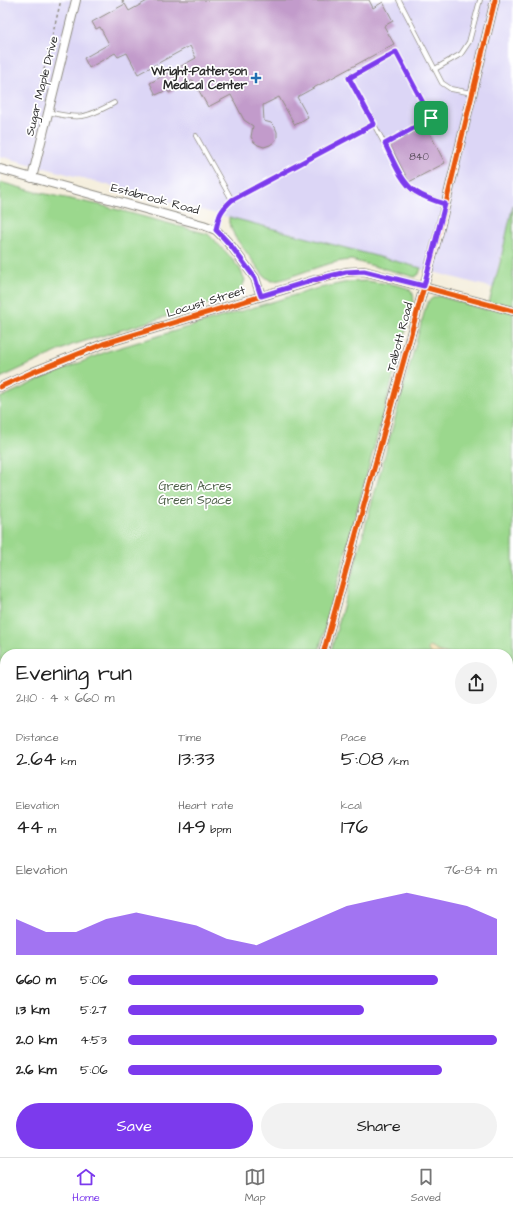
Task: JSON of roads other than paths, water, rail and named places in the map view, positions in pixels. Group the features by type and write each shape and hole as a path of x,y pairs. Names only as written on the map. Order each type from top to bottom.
{"street":[{"name":"Sugar Maple Drive","path":"32,178 76,0"},
{"name":"Talbott Road","path":"324,649 424,286 495,0"},
{"name":"Estabrook Road","path":"0,169 203,225 216,230 232,247 255,278 261,296"},
{"name":"Locust Street","path":"0,387 103,344 314,280 346,272 364,271 424,286"},
{"path":"424,286 513,311"}],"lane":[{"path":"399,0 442,83 451,89 472,93"},
{"path":"435,69 461,54 469,42 480,0"},
{"path":"385,144 431,118 396,52 349,78 405,182 414,192 445,204"},
{"path":"48,112 69,117 85,116 93,114 114,103"},
{"path":"216,230 219,215 232,200 374,124"},
{"path":"196,136 232,200"}],"place":[{"name":"Wright-Patterson Medical Center","path":"256,78"}],"park label":[{"name":"Green Acres Green Space","path":"195,493"}]}
